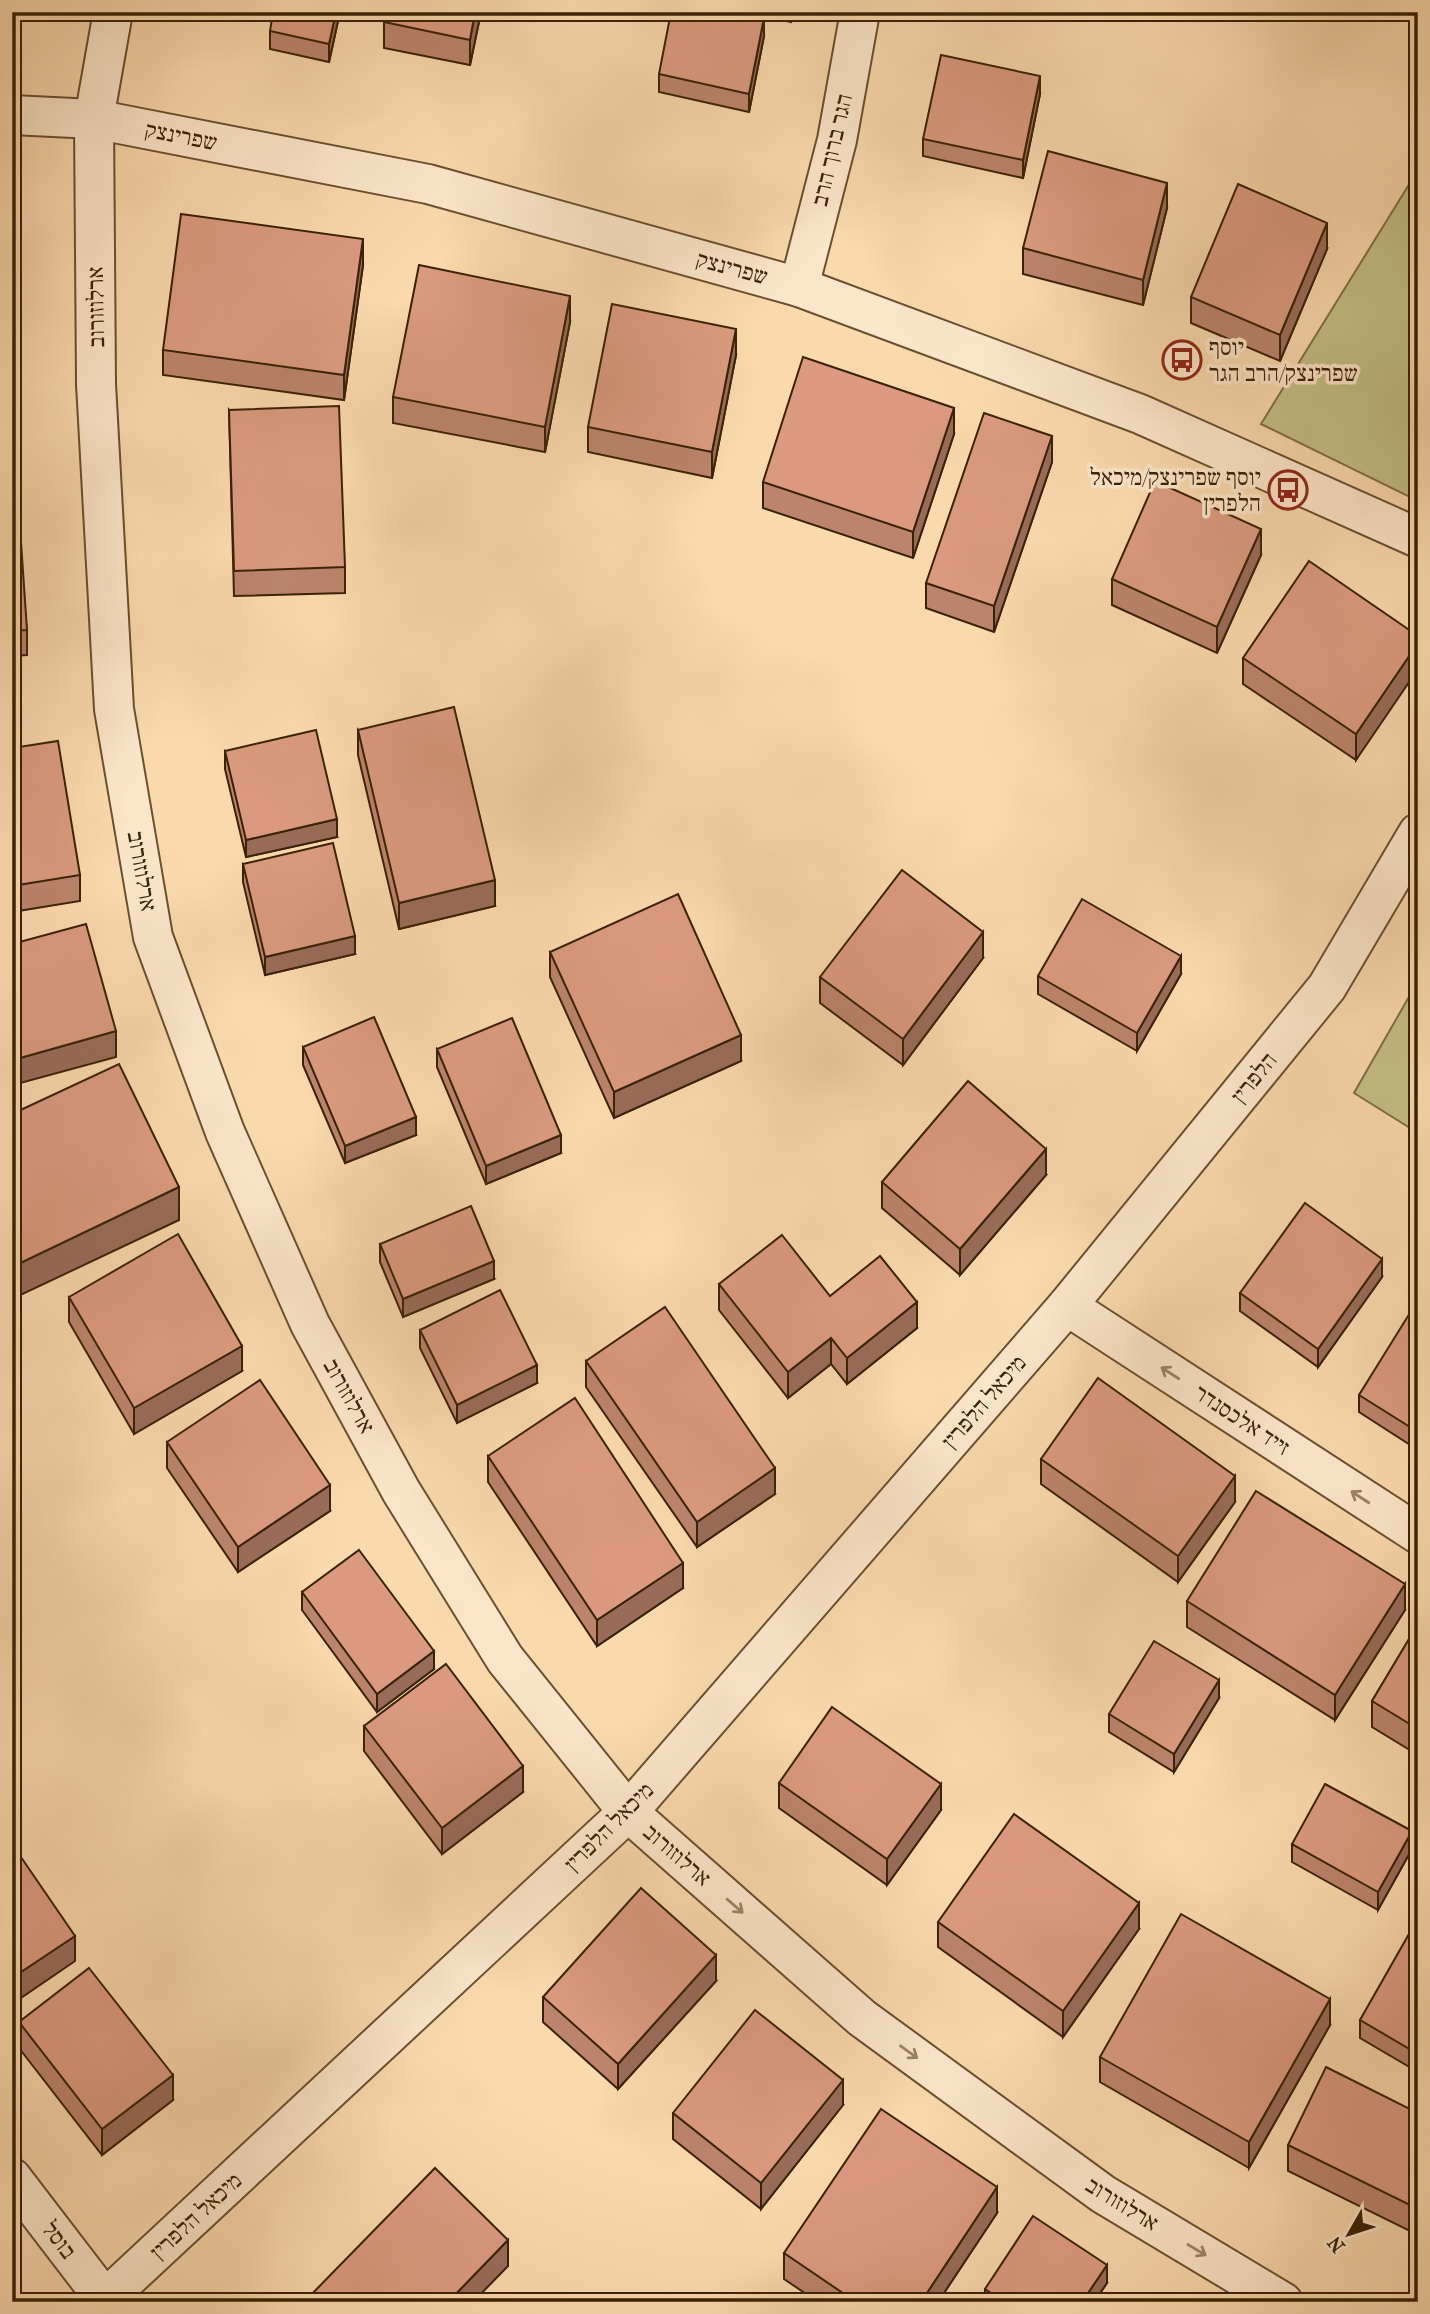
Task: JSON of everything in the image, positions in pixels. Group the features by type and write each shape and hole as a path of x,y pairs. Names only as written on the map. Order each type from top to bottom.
{"street":[{"name":"ארלוזורוב","path":"113,12 94,119 96,384 114,709 153,937 225,1132 310,1324 401,1491 505,1659 628,1812 862,2018 1102,2194 1283,2302"},
{"name":"הגר ברוך הרב","path":"799,287 837,140 860,12"},
{"name":"שפרינצק","path":"12,115 94,119 428,184 799,287 1140,414 1418,538"},
{"name":"הלפרין","path":"1067,1306 1327,987 1418,833"},
{"name":"מיכאל הלפרין","path":"105,2301 628,1812 1067,1306"},
{"name":"זייד אלכסנדר","path":"1067,1306 1418,1534"},
{"name":"בוסל","path":"12,2178 105,2301"}],"shaded area":[{"path":"1418,170 1418,501 1261,424"},
{"path":"1418,981 1418,1133 1354,1093"}],"building":[{"path":"273,12 336,12 329,44 270,31"},
{"path":"386,12 475,12 470,40 384,22"},
{"path":"671,12 738,12 764,18 749,94 659,74"},
{"path":"941,55 1040,76 1023,160 923,139"},
{"path":"1048,151 1167,183 1143,280 1023,248"},
{"path":"1238,184 1327,223 1280,335 1191,297"},
{"path":"181,214 363,239 344,375 163,350"},
{"path":"419,265 570,296 545,427 393,397"},
{"path":"612,304 736,329 712,452 588,427"},
{"path":"803,357 954,408 913,532 763,482"},
{"path":"339,406 345,567 234,571 229,410"},
{"path":"984,413 1052,436 994,606 926,583"},
{"path":"1155,481 1261,529 1217,627 1112,579"},
{"path":"12,498 18,498 27,630 12,631"},
{"path":"1309,561 1418,636 1418,643 1356,734 1243,658"},
{"path":"454,707 495,880 399,903 358,730"},
{"path":"316,730 337,819 246,840 225,751"},
{"path":"58,741 80,875 12,886 12,748"},
{"path":"333,843 355,936 265,957 243,864"},
{"path":"902,870 983,932 903,1039 820,977"},
{"path":"678,894 741,1035 614,1092 550,952"},
{"path":"1082,899 1181,956 1137,1033 1038,976"},
{"path":"86,924 116,1031 13,1060 12,944"},
{"path":"374,1017 416,1117 345,1146 303,1047"},
{"path":"512,1018 561,1135 486,1166 437,1049"},
{"path":"119,1064 179,1187 12,1267 12,1114"},
{"path":"968,1081 1046,1149 960,1249 882,1182"},
{"path":"1305,1203 1382,1259 1318,1349 1240,1293"},
{"path":"471,1206 494,1261 403,1299 380,1244"},
{"path":"178,1234 242,1346 134,1408 69,1297"},
{"path":"782,1235 830,1296 880,1256 917,1302 847,1358 831,1338 788,1372 719,1284"},
{"path":"500,1290 537,1365 457,1405 420,1330"},
{"path":"665,1307 775,1468 697,1522 586,1361"},
{"path":"1413,1308 1418,1311 1418,1432 1359,1395"},
{"path":"1098,1378 1235,1476 1178,1556 1041,1459"},
{"path":"260,1380 330,1485 238,1547 167,1442"},
{"path":"575,1398 683,1563 597,1620 488,1456"},
{"path":"1256,1491 1405,1584 1335,1695 1187,1601"},
{"path":"359,1550 434,1651 377,1694 302,1592"},
{"path":"1418,1624 1418,1729 1372,1701"},
{"path":"1154,1641 1219,1680 1174,1754 1109,1714"},
{"path":"446,1664 523,1766 442,1828 364,1726"},
{"path":"832,1707 941,1784 887,1859 779,1783"},
{"path":"1325,1784 1412,1831 1378,1892 1292,1844"},
{"path":"1014,1814 1139,1903 1063,2011 938,1922"},
{"path":"12,1844 75,1936 12,1978"},
{"path":"641,1888 716,1955 618,2064 543,1997"},
{"path":"1181,1914 1330,1999 1249,2142 1100,2057"},
{"path":"1409,1934 1418,1940 1418,2054 1360,2020"},
{"path":"89,1968 173,2075 102,2129 19,2022"},
{"path":"755,2010 843,2080 761,2183 673,2113"},
{"path":"1326,2067 1418,2113 1418,2209 1288,2145"},
{"path":"881,2109 997,2187 921,2302 856,2302 784,2253"},
{"path":"435,2168 508,2240 448,2302 304,2302"},
{"path":"1033,2216 1107,2265 1082,2302 1004,2302 985,2289"}],"place":[{"name":"יוסף שפרינצק/הרב הגר","path":"1182,360"},
{"name":"יוסף שפרינצק/מיכאל הלפרין","path":"1288,490"}]}
